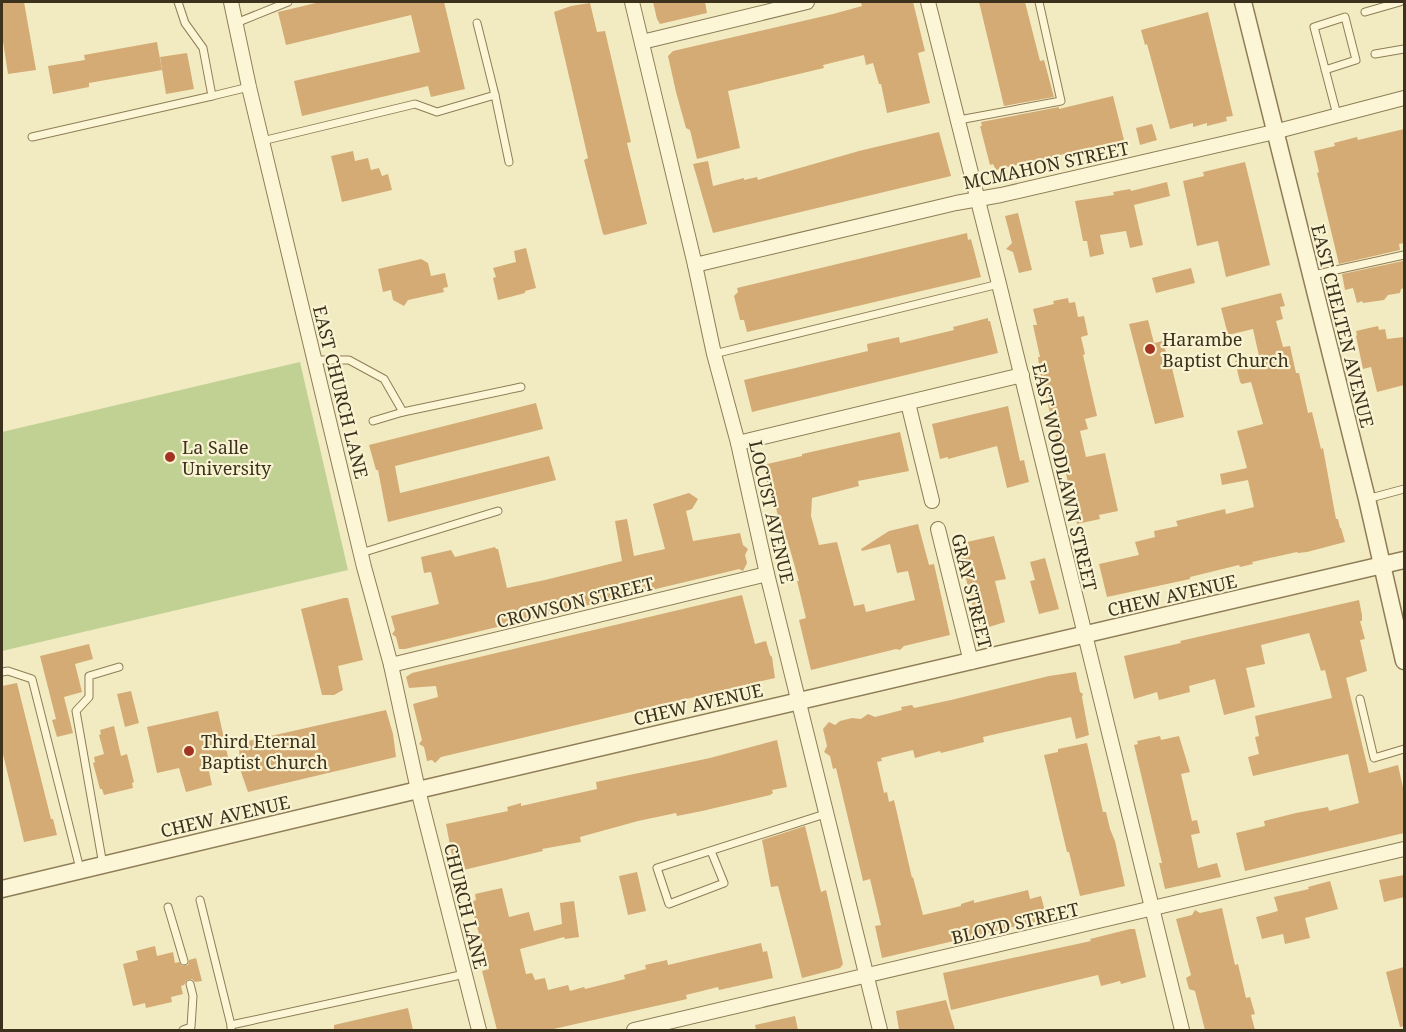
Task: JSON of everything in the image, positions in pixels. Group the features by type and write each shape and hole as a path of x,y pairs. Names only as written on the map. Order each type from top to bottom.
{"street":[{"name":"EAST CHURCH LANE","path":"231,2 314,360 391,665 418,790"},
{"name":"LOCUST AVENUE","path":"632,2 696,264 714,354 738,444 767,574 880,1030"},
{"path":"642,42 807,2"},
{"name":"EAST WOODLAWN STREET","path":"928,2 1182,1030"},
{"name":"EAST CHELTEN AVENUE","path":"1243,2 1367,499 1404,661"},
{"name":"MCMAHON STREET","path":"696,264 1274,132 1404,98"},
{"path":"738,444 1022,375"},
{"path":"908,403 932,501"},
{"name":"GRAY STREET","path":"938,529 971,662"},
{"name":"CHEW AVENUE","path":"2,889 1404,560"},
{"name":"CROWSON STREET","path":"391,665 767,574"},
{"name":"CHURCH LANE","path":"418,790 479,1030"},
{"name":"BLOYD STREET","path":"634,1030 1404,849"}],"lane":[{"path":"178,2 185,22 203,48 212,96"},
{"path":"236,23 288,2"},
{"path":"959,120 1060,101 1039,2"},
{"path":"1365,12 1400,2"},
{"path":"1325,70 1356,60 1345,17 1314,27 1325,70 1337,115"},
{"path":"477,23 509,162"},
{"path":"1375,54 1404,49"},
{"path":"32,137 249,87"},
{"path":"262,141 416,104 437,112 495,95"},
{"path":"1310,276 1404,255"},
{"path":"714,354 999,284"},
{"path":"314,360 349,360 384,380 403,412"},
{"path":"373,421 403,412 521,387"},
{"path":"1367,499 1404,489"},
{"path":"361,553 498,511"},
{"path":"103,865 76,711 89,697 89,676 119,667"},
{"path":"2,672 8,671 32,679 80,871"},
{"path":"1360,699 1374,758 1404,749"},
{"path":"711,851 724,883 669,904 657,868 825,814"},
{"path":"200,900 231,1028 465,974"},
{"path":"168,907 184,961"},
{"path":"183,1030 191,1027 194,996 190,984"}],"green space":[{"path":"300,362 348,570 2,651 2,432"}],"building":[{"path":"2,2 24,2 36,70 8,74 2,35"},
{"path":"320,2 444,2 465,89 431,97 428,86 302,116 294,81 420,52 411,15 286,45 278,12"},
{"path":"653,2 705,2 707,13 660,24"},
{"path":"913,2 925,51 918,53 930,103 887,113 881,84 879,84 873,63 866,65 864,55 823,65 824,68 728,91 740,148 697,159 690,130 686,128 668,56 673,51 833,14 862,6 861,3"},
{"path":"979,2 1025,2 1040,61 1044,60 1054,97 1004,106"},
{"path":"590,3 597,32 605,31 631,142 627,143 647,224 605,235 584,160 588,158 554,12"},
{"path":"1208,12 1233,116 1226,117 1227,121 1207,126 1207,123 1193,127 1193,123 1170,129 1147,44 1145,45 1141,30"},
{"path":"157,42 162,70 89,83 89,87 53,94 48,66 85,60 84,55"},
{"path":"187,53 194,89 166,94 160,57"},
{"path":"1113,96 1124,140 996,170 993,164 990,165 981,122 1059,107 1059,109"},
{"path":"1152,124 1157,140 1140,145 1136,128"},
{"path":"1404,129 1404,243 1399,244 1400,250 1339,264 1317,173 1319,172 1314,151 1357,137 1358,140"},
{"path":"939,132 951,176 713,233 693,164 708,161 713,186 744,178 744,180 757,177 758,180 859,151"},
{"path":"353,151 355,161 368,158 371,170 379,168 382,176 388,174 392,190 342,202 331,156"},
{"path":"1245,162 1270,265 1226,277 1218,241 1197,246 1183,181 1204,176 1203,172"},
{"path":"1167,182 1170,196 1134,205 1143,245 1130,248 1126,231 1100,235 1104,254 1090,257 1087,241 1083,241 1075,201 1114,195 1113,192 1130,189 1131,191"},
{"path":"1018,213 1032,270 1019,273 1013,252 1006,249 1012,243 1005,216"},
{"path":"967,233 968,240 971,239 981,277 747,332 744,320 740,320 734,296 738,292 737,288"},
{"path":"526,248 536,288 498,300 493,268 516,262 514,251"},
{"path":"421,259 428,263 431,276 445,273 448,287 443,288 444,292 408,300 404,306 393,300 391,290 383,292 378,269"},
{"path":"1403,261 1404,288 1400,293 1388,295 1384,300 1357,303 1353,288 1345,290 1342,274"},
{"path":"1191,268 1195,283 1156,293 1152,278"},
{"path":"1281,293 1285,306 1280,307 1283,319 1276,321 1283,347 1290,346 1308,413 1312,412 1321,449 1323,448 1336,519 1338,519 1345,542 1107,597 1099,564 1139,555 1135,542 1155,537 1154,531 1178,526 1176,521 1225,509 1226,514 1254,507 1248,480 1222,485 1220,474 1247,468 1237,431 1263,424 1251,382 1242,384 1240,382 1235,361 1259,356 1253,329 1228,335 1221,308"},
{"path":"1068,298 1069,303 1075,302 1078,317 1084,316 1088,335 1081,337 1085,354 1083,355 1097,416 1085,419 1088,429 1080,431 1086,457 1105,453 1118,511 1099,515 1100,519 1077,524 1058,437 1056,437 1040,373 1038,357 1040,357 1033,325 1037,325 1033,309"},
{"path":"988,318 998,353 752,412 744,380 868,351 867,344 899,337 900,343 954,330 953,327"},
{"path":"1148,320 1154,343 1163,341 1167,356 1169,356 1184,417 1155,424 1129,324"},
{"path":"1378,326 1379,330 1385,329 1387,339 1404,337 1404,385 1377,392 1371,367 1363,369 1356,331"},
{"path":"536,403 543,429 395,466 400,493 549,456 556,480 388,522 378,470 376,470 369,445"},
{"path":"1008,406 1020,461 1024,460 1029,482 1007,488 997,446 940,459 932,424"},
{"path":"900,432 909,471 858,481 859,486 812,498 811,516 819,545 837,542 854,606 864,604 866,612 915,600 908,571 897,573 890,544 862,551 861,549 889,531 918,524 929,565 934,564 950,635 904,646 900,650 896,649 811,670 799,620 806,618 797,581 799,581 787,539 783,540 774,498 771,499 763,465"},
{"path":"689,493 698,499 692,509 686,511 693,541 740,533 743,545 748,549 745,555 747,563 743,571 739,569 399,649 396,637 392,634 395,630 391,616 439,604 431,572 424,573 421,557 451,550 455,557 495,547 498,549 507,588 545,580 622,561 615,521 627,519 634,556 665,549 653,504"},
{"path":"994,536 1006,579 995,581 1005,622 978,628 961,558 965,557 962,543"},
{"path":"1045,558 1059,609 1039,614 1030,581 1035,580 1030,562"},
{"path":"742,595 755,644 766,641 772,657 775,678 441,757 435,763 432,760 427,761 424,747 419,744 422,740 413,704 438,697 436,686 409,688 406,677 412,673"},
{"path":"348,598 363,660 338,666 343,690 334,695 322,695 301,609"},
{"path":"1359,600 1362,615 1362,621 1360,621 1365,639 1360,640 1367,671 1346,678 1369,773 1398,765 1404,792 1404,833 1245,871 1236,833 1265,826 1264,821 1296,813 1328,807 1329,811 1359,803 1348,754 1253,776 1248,757 1259,754 1255,737 1259,736 1255,716 1332,698 1325,670 1321,671 1309,633 1261,645 1265,664 1246,668 1255,707 1224,715 1215,679 1189,686 1190,692 1159,700 1157,692 1134,699 1124,656"},
{"path":"89,644 93,659 75,664 82,692 64,697 73,733 57,737 52,720 56,719 40,656"},
{"path":"1076,672 1080,692 1083,694 1089,735 1076,739 1071,717 983,737 984,742 941,753 940,751 915,758 913,750 881,758 882,761 877,762 884,793 887,792 889,802 894,800 923,915 961,906 961,904 974,900 974,903 1028,890 1030,899 1041,896 1047,919 882,958 875,926 881,925 870,879 863,881 836,768 833,769 830,756 824,752 827,746 823,729 829,722 835,725 852,718 861,719 868,714 875,717 902,710 901,707 912,705 914,708 1049,676"},
{"path":"17,683 57,835 24,842 2,750 2,686"},
{"path":"131,691 139,723 125,727 117,694"},
{"path":"386,710 393,734 396,757 248,792 240,769 239,743"},
{"path":"218,711 228,757 207,762 212,785 186,792 179,768 157,773 147,727"},
{"path":"114,726 121,756 127,754 134,782 132,783 133,788 104,795 100,789 93,763 95,762 94,757 104,754 99,735 100,730"},
{"path":"1160,736 1161,740 1179,736 1190,772 1181,774 1192,821 1197,820 1200,833 1191,835 1198,868 1217,863 1221,877 1165,889 1159,863 1162,863 1134,745 1138,744 1137,741"},
{"path":"777,740 787,787 772,790 773,793 770,795 677,816 676,813 638,821 580,837 581,842 542,849 543,851 455,872 446,824 508,811 507,807 521,803 521,806 597,789 596,782 710,758"},
{"path":"1087,743 1103,812 1106,812 1115,841 1125,886 1080,896 1044,755 1058,752 1058,749"},
{"path":"805,826 821,892 826,890 843,964 840,968 802,978 778,886 771,887 762,840"},
{"path":"637,872 646,911 628,915 619,876"},
{"path":"1404,875 1404,897 1384,902 1379,880"},
{"path":"1330,881 1338,909 1305,918 1310,938 1285,944 1283,934 1262,939 1256,917 1278,911 1274,897 1309,889 1308,887"},
{"path":"502,888 509,917 529,912 534,931 562,924 560,903 574,901 579,937 565,939 564,937 520,949 526,974 532,973 535,980 545,978 548,990 568,985 570,991 584,987 585,989 625,979 624,975 646,969 645,965 667,960 668,965 761,943 763,952 767,951 773,978 719,990 718,987 686,995 687,999 549,1030 497,1030 482,971 489,969 470,902 476,900 475,894"},
{"path":"1222,908 1235,965 1238,964 1246,998 1250,997 1255,1014 1251,1015 1255,1030 1205,1030 1195,991 1189,989 1186,978 1191,975 1176,919 1192,915 1195,910 1200,913"},
{"path":"1135,929 1146,977 1121,984 1120,981 1101,986 1098,975 951,1010 943,973 1091,941 1090,939"},
{"path":"155,946 157,956 173,952 175,963 179,962 182,966 188,965 189,960 196,958 202,981 187,980 181,986 183,994 171,997 172,1002 146,1008 145,1003 133,1006 123,964 138,960 136,951"},
{"path":"1404,967 1404,1026 1400,1027 1386,972"},
{"path":"946,1000 955,1030 899,1030 896,1011"},
{"path":"408,1008 413,1030 334,1030 334,1025"},
{"path":"795,1016 798,1030 756,1030 755,1025"}],"place":[{"name":"Harambe Baptist Church","path":"1150,349"},
{"name":"La Salle University","path":"170,457"},
{"name":"Third Eternal Baptist Church","path":"189,751"}]}
